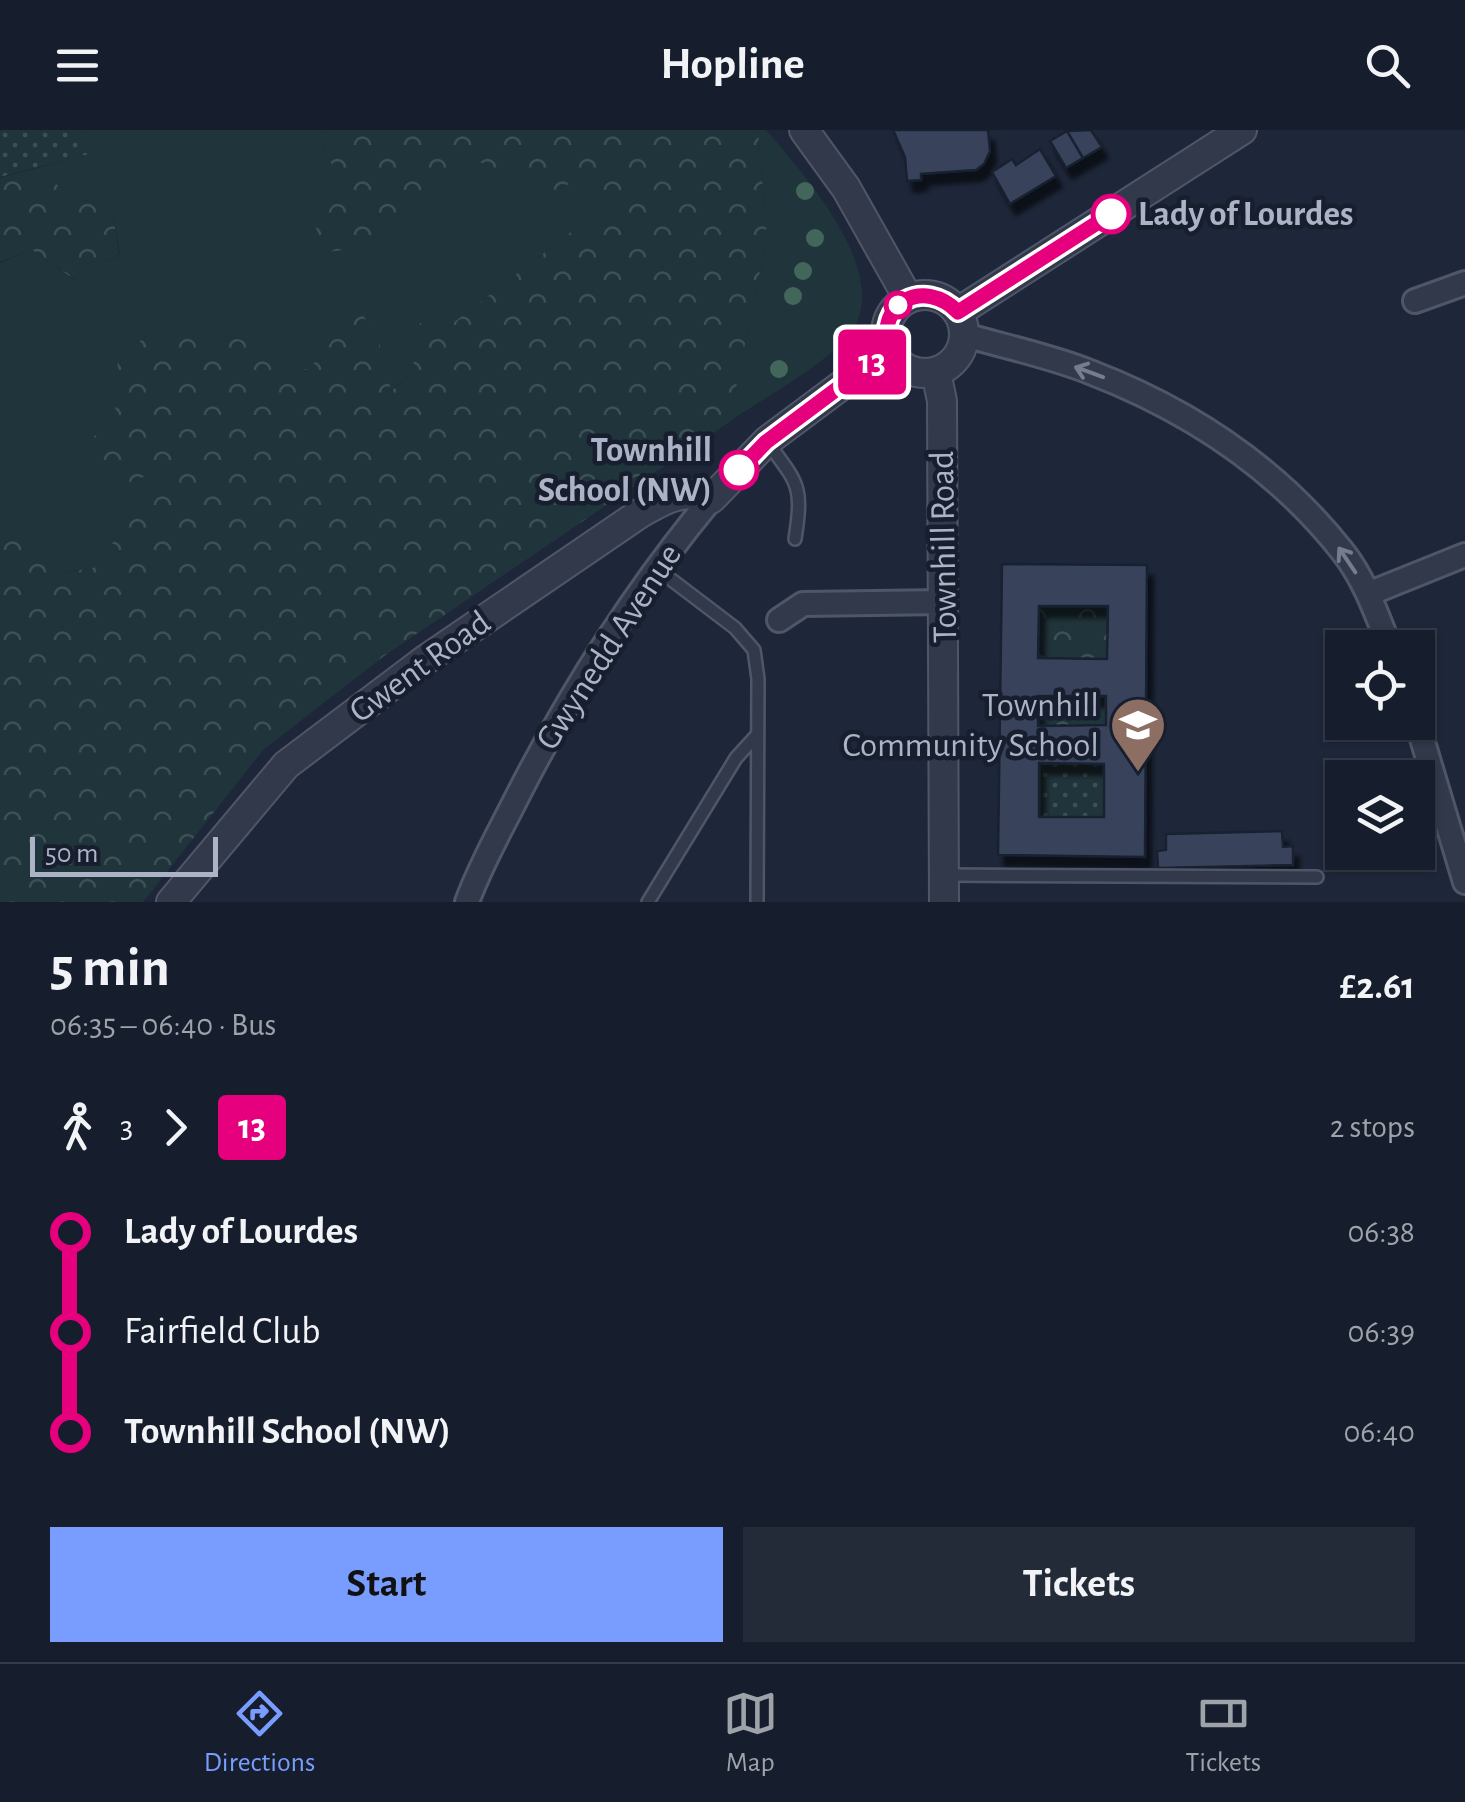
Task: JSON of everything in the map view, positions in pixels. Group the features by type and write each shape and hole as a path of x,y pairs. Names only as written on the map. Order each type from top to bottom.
{"street":[{"path":"804,130 846,188 908,298"},
{"path":"1242,130 961,323 956,359 936,372 908,370 889,350 888,320 898,305 908,298 937,296 961,323 1164,403 1228,441 1298,502 1344,553 1368,594 1383,630"},
{"path":"1416,300 1465,283"},
{"name":"Gwynedd Avenue","path":"467,902 544,744 591,662 655,567 711,499 766,442 889,350"},
{"name":"Townhill Road","path":"936,372 942,401 944,888"},
{"name":"Gwent Road","path":"171,902 286,765 426,660 668,497 698,493 711,499"},
{"path":"1368,594 1465,555"},
{"path":"779,620 803,604 945,602"},
{"path":"1422,740 1465,882"}],"lane":[{"path":"766,442 797,482 800,504 795,538"},
{"path":"655,567 736,628 754,650 758,679 757,902"},
{"path":"648,902 736,758 757,736"},
{"path":"944,888 1317,878"}],"green space":[{"path":"0,130 81,130 89,154 0,177"},
{"path":"81,130 327,130 324,149 344,189 317,228 425,213 463,154 550,192 588,176 598,211 449,326 412,374 390,391 379,342 321,358 281,386 269,345 164,325 118,356 163,469 96,567 58,574 16,513 0,508 0,263 31,249 74,280 120,254 113,215 30,170 88,154"},
{"path":"327,130 758,130 767,237 729,422 384,656 263,750 143,902 0,902 0,508 16,513 58,574 96,567 162,470 106,491 84,446 115,417 118,356 164,325 269,345 281,386 321,358 356,303 379,342 391,391 412,374 420,323 449,326 598,211 588,176 550,192 463,155 425,213 384,246 325,252 316,228 344,189 324,149"},
{"path":"758,130 766,130 838,224 860,280 861,306 853,330 830,354 729,422 767,237"},
{"path":"30,170 113,215 119,254 75,280 31,249 0,262 0,178"},
{"path":"1039,606 1108,606 1107,659 1038,658"},
{"path":"1038,696 1106,696 1106,725 1038,726"},
{"path":"1039,763 1104,764 1104,817 1039,817"}],"building":[{"path":"893,130 988,130 990,151 976,170 921,174 921,180 907,181 905,157"},
{"path":"1091,130 1102,147 1083,158 1067,131"},
{"path":"1067,131 1083,158 1066,168 1050,141"},
{"path":"1040,149 1056,176 1010,204 992,172 1012,159 1016,165"},
{"path":"1002,564 1147,565 1145,857 998,855","holes":["1039,606 1108,606 1107,659 1038,658","1038,696 1106,696 1106,725 1038,726","1039,763 1104,764 1104,817 1039,817"]},
{"path":"1282,831 1283,847 1293,846 1293,865 1158,868 1157,851 1166,850 1166,834"}],"bus line":[{"name":"13","path":"739,470 766,442 889,350 889,317 908,298 934,296 958,312 1111,214"}],"place":[{"name":"Lady of Lourdes","path":"1111,214"},
{"name":"Townhill School (NW)","path":"739,470"},
{"name":"Townhill Community School","path":"1138,774"}]}
